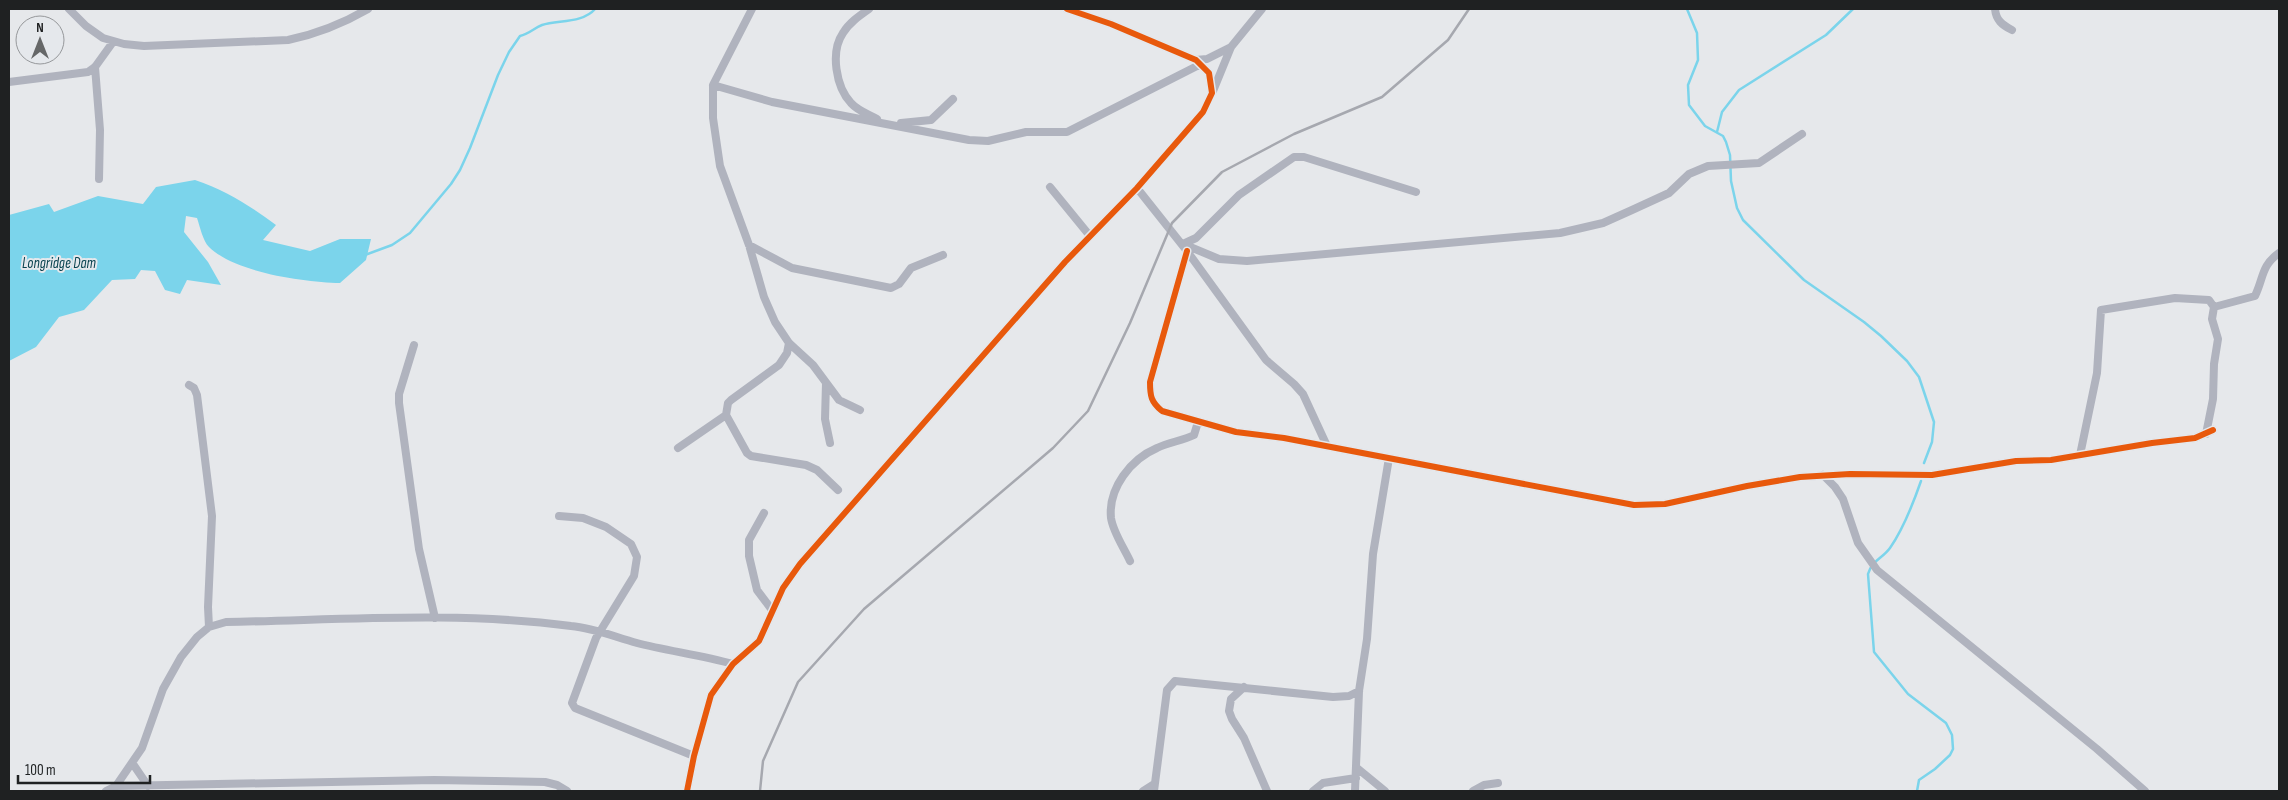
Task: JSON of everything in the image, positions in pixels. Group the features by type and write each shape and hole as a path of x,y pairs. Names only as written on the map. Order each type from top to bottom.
{"street":[{"path":"68,9 86,26 113,42 144,46 288,40 311,35 338,25 368,9"},
{"path":"752,9 713,85 714,118 720,166 749,245 764,297 775,322 789,343 813,366 839,400 860,410"},
{"path":"869,9 853,21 842,34 836,52 837,73 849,102 859,110 878,119 904,124 931,120 953,99"},
{"path":"1067,9 1111,24 1199,62 1209,73 1212,92"},
{"path":"687,791 694,756 711,695 721,678 733,664 759,641 783,588 800,564 1065,262 1137,188 1203,112 1231,48 1262,9"},
{"path":"1995,9 1997,19 2012,30"},
{"path":"9,82 88,72 95,68 113,42"},
{"path":"713,85 772,102 969,140 988,141 1026,132 1067,132 1199,62 1231,48"},
{"path":"95,68 100,130 100,179"},
{"path":"1184,247 1219,259 1247,261 1560,233 1603,223 1669,193 1689,174 1708,166 1759,163 1802,134"},
{"path":"1416,192 1304,157 1294,157 1239,195 1196,238 1184,247 1150,382 1150,396 1153,404 1162,411 1236,432 1284,438 1634,505 1665,504 1746,486 1823,475 1932,475 1950,470 1987,467 2016,461 2051,460 2152,443 2195,438 2210,432 2214,364 2218,339 2212,319 2214,307 2209,300 2175,298 2101,310 2096,373 2080,455"},
{"path":"1050,186 1090,236"},
{"path":"1137,188 1184,247 1266,360 1303,394 1327,446"},
{"path":"749,245 792,268 892,288 899,284 911,268 943,255"},
{"path":"2214,307 2255,296 2260,285 2264,266 2279,253"},
{"path":"789,343 783,360 731,400 726,415 747,453 751,456 806,466 817,470 838,490"},
{"path":"414,345 399,394 399,403 419,549 435,618"},
{"path":"826,383 825,419 830,442"},
{"path":"189,385 194,388 197,394 211,496 209,627"},
{"path":"678,448 726,415"},
{"path":"1130,561 1112,519 1112,505 1117,488 1124,474 1134,463 1156,448 1194,435 1198,422"},
{"path":"1355,791 1360,691 1367,639 1376,531 1390,458"},
{"path":"1823,475 1835,487 1843,500 1858,543 1876,570 2097,749 2145,791"},
{"path":"764,514 749,540 748,546 757,590 772,610"},
{"path":"559,516 595,522 606,527 631,544 636,557 634,576 600,631 572,703 575,708 694,756"},
{"path":"116,786 142,748 171,672 197,636 209,627 226,622 435,618 530,621 600,631 638,643 698,654 733,664"},
{"path":"1143,791 1154,788 1165,700 1170,685 1175,681 1183,680 1333,697 1349,696 1360,691"},
{"path":"1244,687 1231,699 1230,711 1232,719 1244,738 1268,791"},
{"path":"132,764 148,786"},
{"path":"1357,768 1385,791"},
{"path":"1313,791 1328,781 1356,778"},
{"path":"106,791 116,786 434,780 545,782 557,785 567,791"},
{"path":"1473,791 1484,785 1498,783"}],"water":[{"name":"Longridge Dam","path":"195,180 237,199 276,225 263,240 310,251 340,239 371,239 366,260 340,283 308,281 253,270 221,256 209,247 197,218 186,216 184,232 208,262 221,285 187,280 180,294 165,290 155,271 141,270 135,279 112,280 84,310 59,317 36,347 9,361 9,215 49,204 54,212 98,196 143,204 156,187"}],"waterway":[{"path":"365,255 392,245 410,233 451,184 470,148 498,75 509,52 520,36 542,25 584,17 595,9"},
{"path":"1687,9 1697,33 1698,60 1688,85 1689,105 1705,126 1723,136 1726,142 1730,155 1731,181 1737,208 1743,220 1804,280 1881,336 1907,361 1919,377 1934,422 1932,442 1924,463"},
{"path":"1717,132 1722,112 1739,90 1826,35 1853,9"},
{"path":"1917,791 1919,780 1950,755 1953,749 1952,735 1946,723 1908,694 1874,652 1868,574 1872,566 1887,552 1900,532 1921,481"}],"railway":[{"path":"760,791 763,761 798,682 864,609 1053,448 1088,411 1130,323 1172,223 1222,172 1294,134 1382,97 1448,40 1469,9"}],"cycle path":[{"path":"687,791 694,756 711,695 733,664 759,641 783,588 800,564 1065,262 1137,188 1203,112 1212,93 1209,73 1196,60 1111,24 1067,9"},
{"path":"1187,251 1150,382 1152,398 1155,405 1162,411 1236,432 1284,438 1634,505 1665,504 1747,486 1800,477 1850,474 1932,475 2016,461 2051,460 2152,443 2195,438 2213,430"}]}
